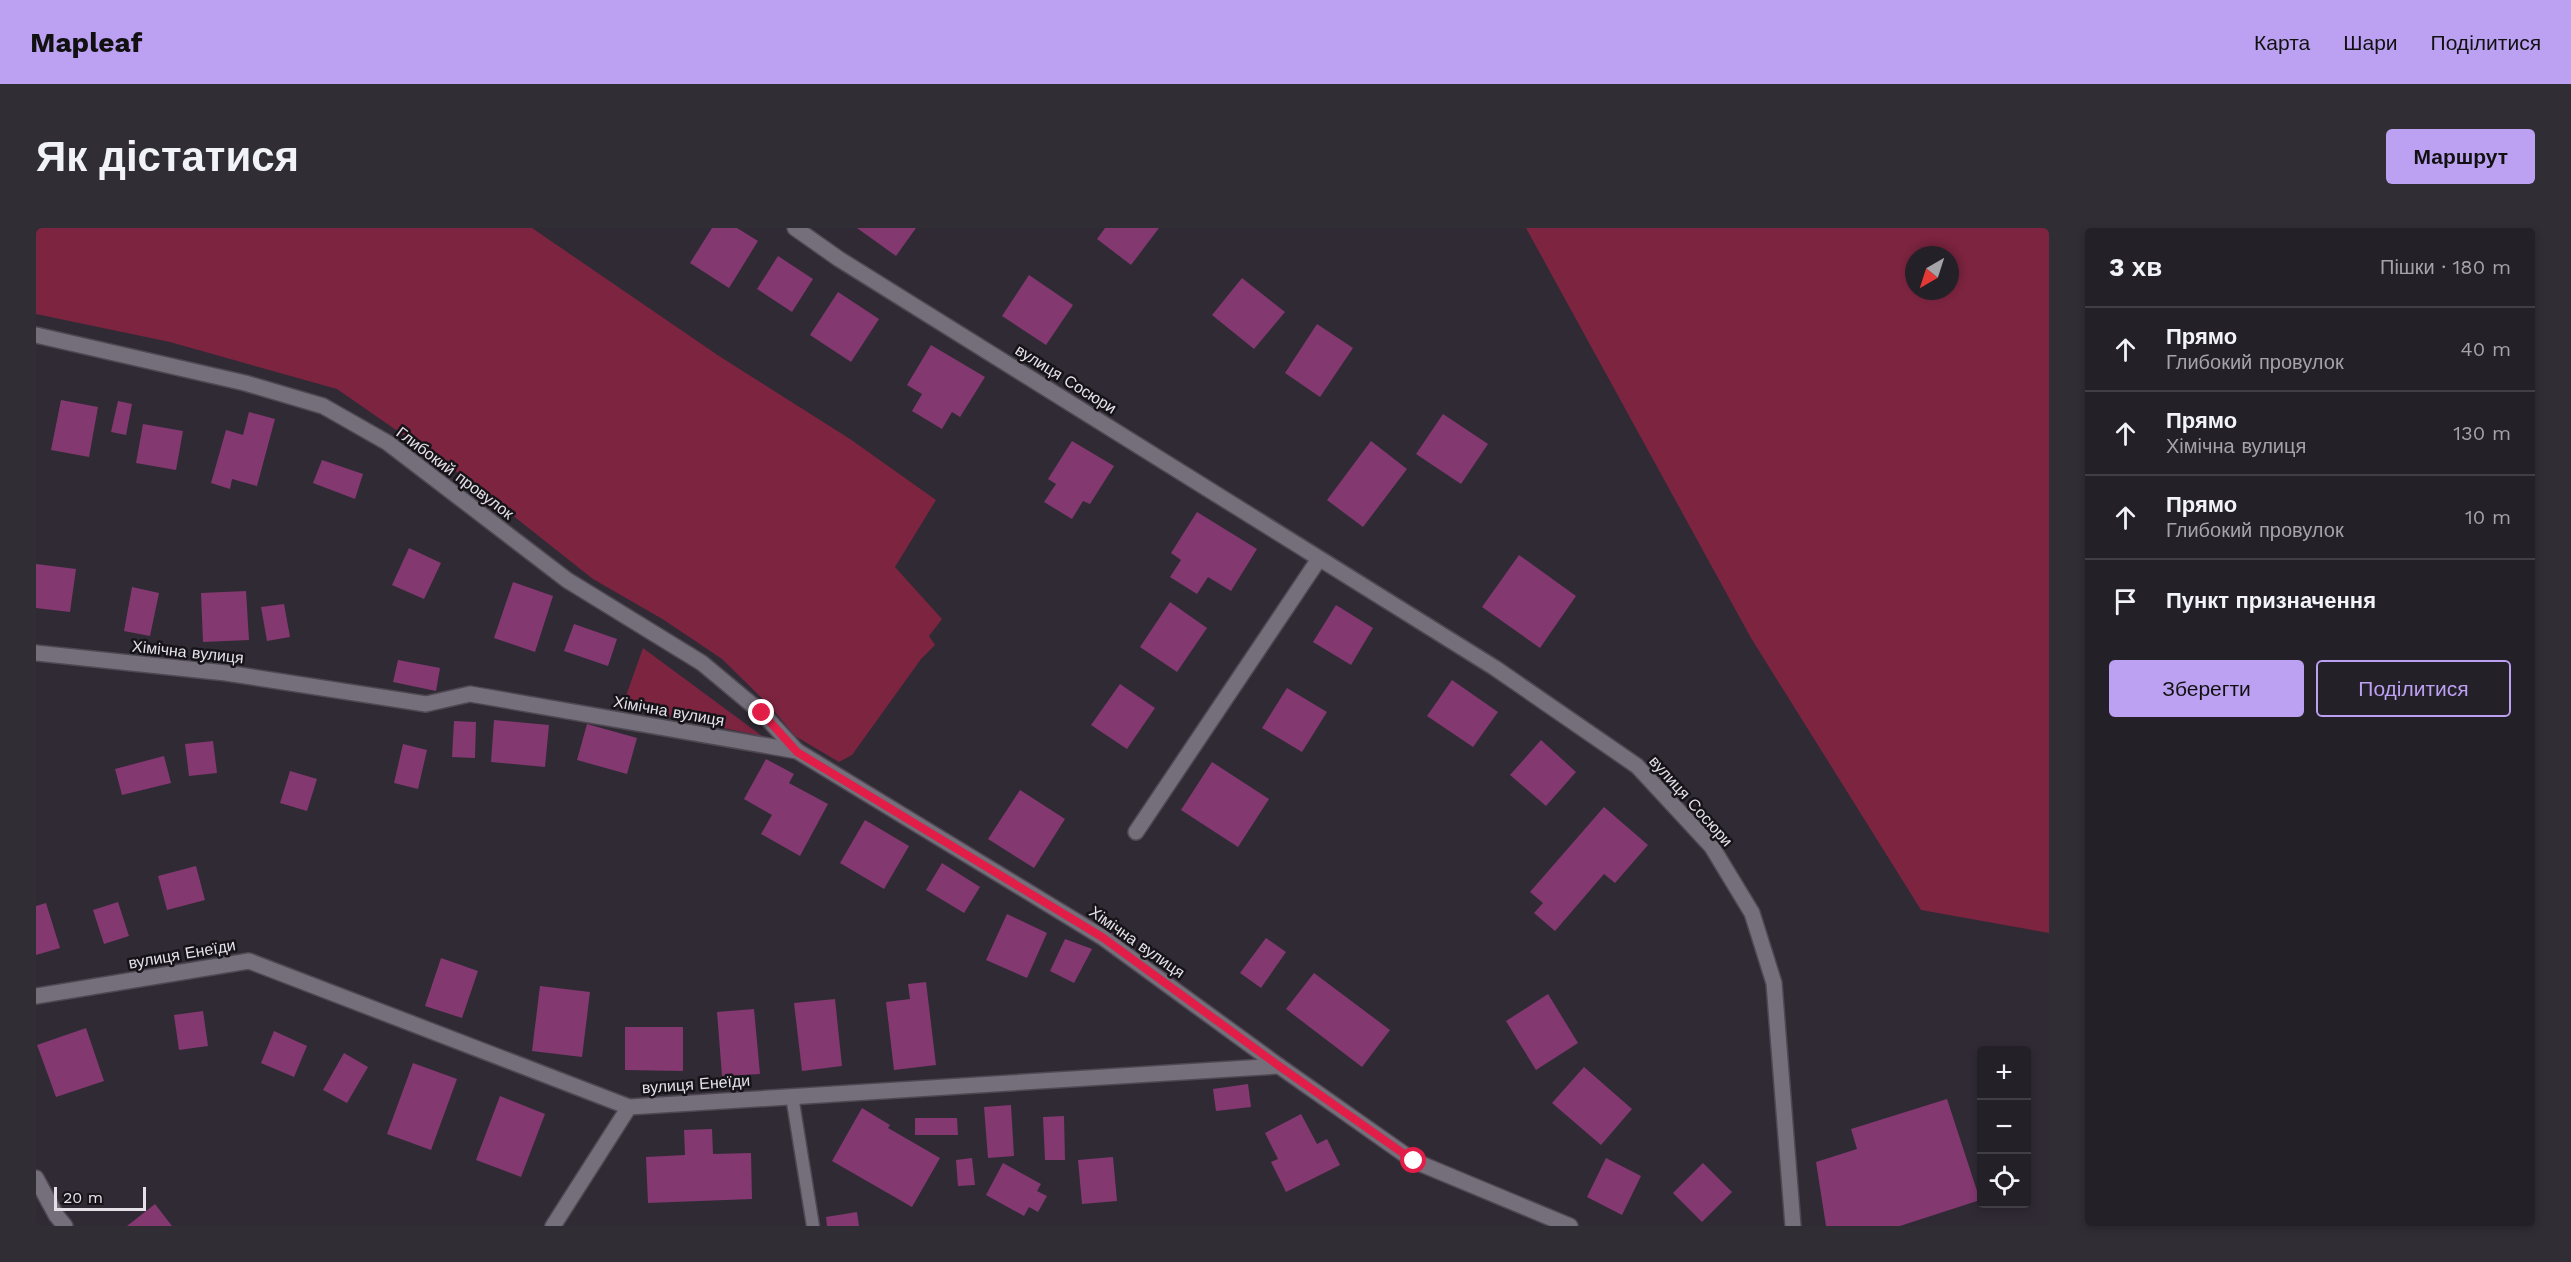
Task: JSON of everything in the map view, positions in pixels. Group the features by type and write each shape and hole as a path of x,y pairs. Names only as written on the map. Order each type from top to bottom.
{"street":[{"name":"вулиця Сосюри","path":"795,228 839,259 1495,668 1637,766 1712,847 1752,913 1774,983 1793,1226"},
{"name":"Глибокий провулок","path":"36,335 245,383 323,406 388,443 567,580 702,663 762,713 797,752"},
{"path":"1136,832 1319,559"},
{"name":"Хімічна вулиця","path":"36,653 226,673 426,704 470,694 797,752 1102,937 1279,1066"},
{"name":"вулиця Енеїди","path":"36,996 249,961 629,1107 1279,1066"},
{"path":"1279,1066 1414,1161 1570,1226"},
{"path":"553,1226 629,1107"},
{"path":"36,1178 56,1215 65,1226"}],"lane":[{"path":"792,1096 813,1226"}],"shaded area":[{"path":"36,228 532,228 719,356 850,439 936,500 895,567 942,619 929,636 935,645 921,659 852,755 839,762 795,736 770,706 722,659 664,620 593,579 468,480 337,389 170,342 36,314"},
{"path":"1526,228 2049,228 2049,933 1921,910 1751,638"},
{"path":"643,648 762,736 622,707"}],"building":[{"path":"712,228 737,228 758,241 729,288 690,263"},
{"path":"857,228 916,228 896,256"},
{"path":"1105,228 1159,228 1131,265 1097,239"},
{"path":"778,256 813,279 792,312 757,289"},
{"path":"1029,275 1073,305 1046,345 1002,316"},
{"path":"1242,278 1285,312 1254,349 1212,315"},
{"path":"838,292 879,319 851,362 810,335"},
{"path":"1317,324 1353,348 1320,397 1285,373"},
{"path":"931,345 985,377 960,417 952,412 942,429 912,411 922,394 907,385"},
{"path":"61,400 98,407 89,457 51,450"},
{"path":"118,401 132,404 126,435 111,432"},
{"path":"249,412 275,419 257,486 232,479 230,489 211,483 226,430 243,435"},
{"path":"1443,414 1488,444 1461,484 1416,454"},
{"path":"143,424 183,431 176,470 136,463"},
{"path":"1072,441 1114,466 1090,504 1083,501 1072,519 1044,502 1056,484 1048,479"},
{"path":"1371,441 1407,469 1363,527 1327,500"},
{"path":"322,460 363,474 355,499 313,483"},
{"path":"1197,512 1257,549 1231,591 1208,577 1197,594 1170,577 1181,560 1171,553"},
{"path":"409,548 441,563 424,599 392,585"},
{"path":"1519,555 1576,596 1540,648 1482,607"},
{"path":"36,564 76,569 70,612 36,608"},
{"path":"513,582 553,596 535,652 494,638"},
{"path":"132,587 159,593 150,636 124,631"},
{"path":"246,591 249,640 203,642 201,593"},
{"path":"1170,602 1207,628 1177,672 1140,647"},
{"path":"284,604 290,637 267,641 261,607"},
{"path":"1336,605 1373,628 1351,665 1313,642"},
{"path":"574,624 617,639 608,666 564,651"},
{"path":"398,660 440,668 436,691 393,682"},
{"path":"1452,680 1498,712 1473,747 1427,716"},
{"path":"1120,684 1155,708 1127,749 1091,725"},
{"path":"1287,688 1327,712 1302,752 1262,728"},
{"path":"494,720 549,725 545,767 491,762"},
{"path":"454,721 476,722 475,758 452,757"},
{"path":"587,724 637,738 627,774 577,760"},
{"path":"1541,740 1576,772 1546,806 1510,775"},
{"path":"213,741 217,773 189,776 185,744"},
{"path":"403,744 427,750 418,789 394,783"},
{"path":"164,756 171,783 122,795 115,769"},
{"path":"766,759 794,774 789,783 828,804 800,856 761,834 772,815 744,799"},
{"path":"1212,762 1269,799 1238,847 1181,810"},
{"path":"290,771 317,779 307,811 280,803"},
{"path":"1020,790 1065,819 1034,868 988,839"},
{"path":"1604,807 1648,845 1615,883 1604,874 1555,931 1534,913 1543,903 1530,892"},
{"path":"865,820 909,846 884,889 840,863"},
{"path":"942,863 980,887 964,913 926,890"},
{"path":"196,866 205,900 167,910 158,876"},
{"path":"118,902 129,936 104,944 93,910"},
{"path":"46,903 60,948 36,955 36,906"},
{"path":"1007,914 1047,933 1027,978 986,960"},
{"path":"1266,938 1286,952 1261,988 1240,973"},
{"path":"1065,939 1092,949 1074,983 1050,971"},
{"path":"441,958 478,971 462,1018 425,1006"},
{"path":"1314,973 1390,1030 1362,1067 1286,1009"},
{"path":"926,982 936,1065 894,1070 886,1002 910,999 908,984"},
{"path":"540,986 590,992 582,1057 532,1051"},
{"path":"1548,994 1578,1043 1536,1070 1506,1021"},
{"path":"835,999 842,1066 802,1071 794,1003"},
{"path":"754,1009 760,1074 722,1076 717,1012"},
{"path":"203,1011 208,1046 179,1050 174,1015"},
{"path":"625,1027 683,1027 683,1071 625,1070"},
{"path":"86,1028 104,1081 56,1097 37,1045"},
{"path":"274,1031 307,1046 294,1077 261,1063"},
{"path":"344,1053 368,1067 347,1103 323,1090"},
{"path":"413,1063 457,1079 431,1150 387,1134"},
{"path":"1584,1067 1632,1109 1601,1145 1552,1103"},
{"path":"1248,1084 1251,1107 1216,1111 1213,1089"},
{"path":"500,1096 545,1114 521,1177 476,1160"},
{"path":"1947,1099 1977,1191 1977,1201 1900,1226 1826,1226 1816,1162 1857,1149 1851,1129"},
{"path":"1011,1105 1014,1156 988,1158 984,1107"},
{"path":"862,1108 890,1125 888,1128 940,1158 912,1207 832,1161"},
{"path":"1301,1114 1317,1144 1327,1139 1340,1165 1286,1192 1271,1162 1278,1159 1265,1133"},
{"path":"1064,1116 1065,1160 1045,1160 1043,1117"},
{"path":"915,1118 957,1118 958,1135 915,1135"},
{"path":"712,1129 713,1154 751,1153 752,1199 648,1203 646,1157 685,1155 684,1130"},
{"path":"1113,1157 1117,1201 1082,1204 1078,1160"},
{"path":"972,1158 975,1185 958,1186 956,1160"},
{"path":"1606,1158 1641,1176 1622,1215 1587,1197"},
{"path":"1003,1163 1041,1184 1037,1191 1047,1196 1038,1212 1029,1207 1024,1216 986,1195"},
{"path":"1703,1163 1732,1192 1702,1222 1673,1193"},
{"path":"155,1204 172,1226 127,1226"},
{"path":"857,1212 859,1226 827,1226 826,1217"}],"route":[{"path":"762,713 797,752 1102,937 1414,1161"}]}
